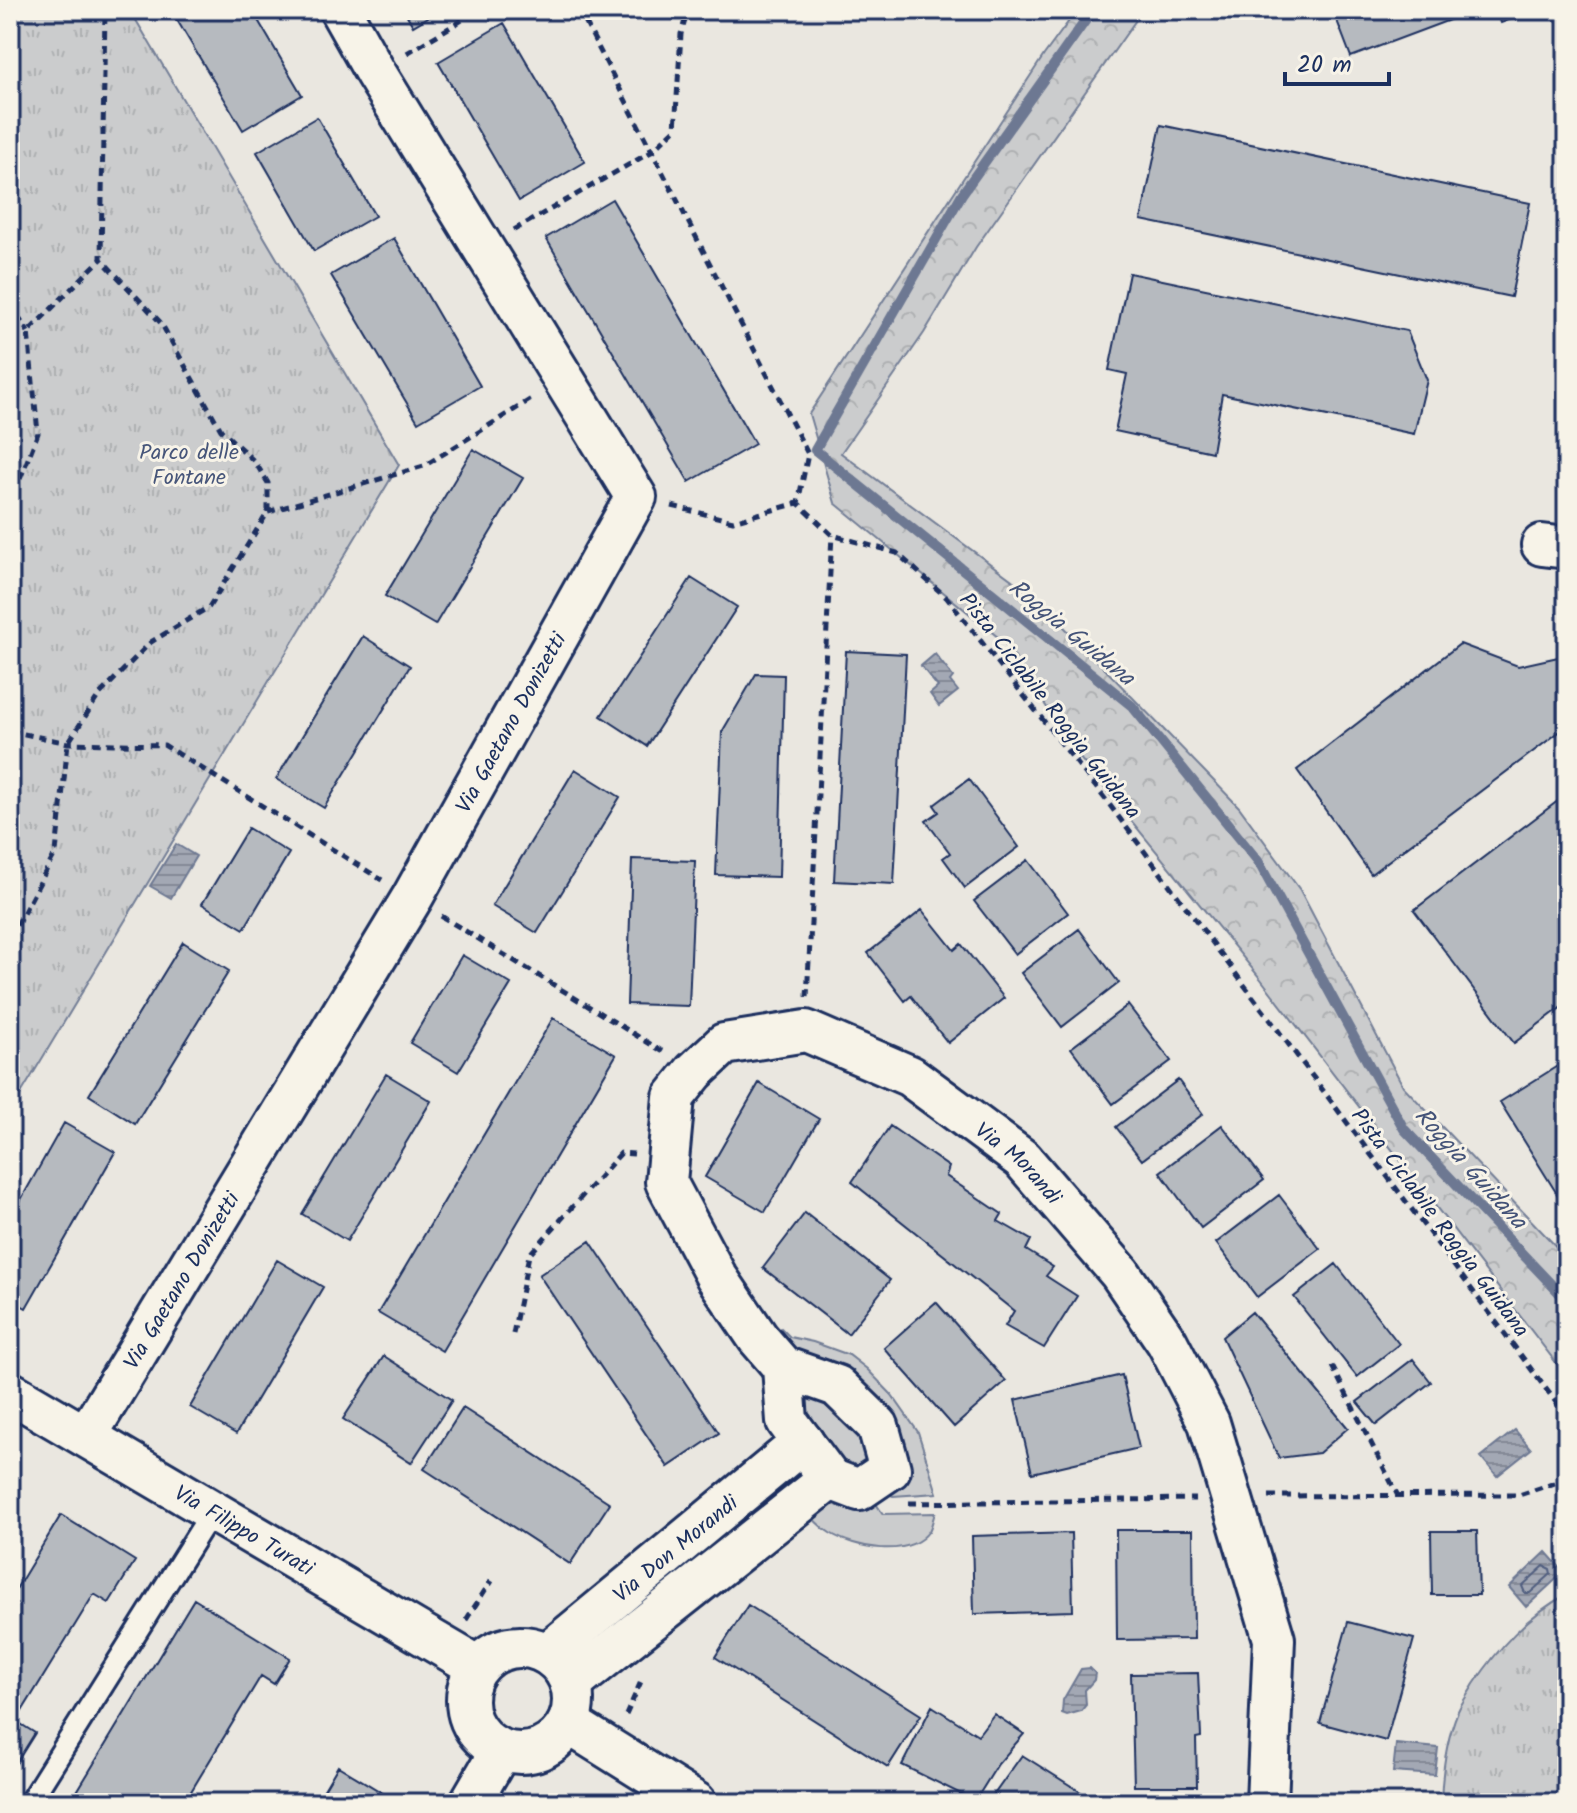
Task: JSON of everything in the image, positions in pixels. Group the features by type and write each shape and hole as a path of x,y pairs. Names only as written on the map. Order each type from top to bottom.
{"street":[{"path":"340,10 636,497"},
{"name":"Via Gaetano Donizetti","path":"84,1434 104,1406 412,898 636,497"},
{"path":"783,1367 787,1421 830,1479 859,1490 890,1469 878,1426 837,1386 783,1367 758,1338 709,1262 666,1182 674,1097 694,1072 724,1044 806,1031"},
{"name":"Via Morandi","path":"806,1031 910,1076 1022,1159 1120,1273 1167,1342 1209,1423 1274,1639 1267,1803"},
{"name":"Via Filippo Turati","path":"10,1392 478,1667"},
{"name":"Via Don Morandi","path":"559,1669 803,1442"},
{"name":"Via Don Morandi","path":"559,1669 830,1479"},
{"path":"518,1646 533,1648 559,1669 572,1711 559,1736 547,1746 532,1752 501,1750 486,1741 475,1729 467,1698 470,1681 489,1656 518,1646"},
{"path":"568,1723 696,1803"},
{"path":"470,1803 501,1750"}],"lane":[{"path":"29,1803 213,1510"}],"path":[{"path":"10,938 56,852 68,743 99,695 151,642 209,607 268,512 268,483 255,462 221,430 161,323 101,259 105,10"},
{"path":"375,72 479,10"},
{"path":"579,10 808,454 798,503 733,521 636,497"},
{"path":"483,247 651,152 675,129 681,34 688,10"},
{"path":"28,332 101,259"},
{"path":"10,304 28,332 38,433 10,505"},
{"path":"268,512 424,466 564,378"},
{"name":"Pista Ciclabile Roggia Guidana","path":"798,503 832,535 897,553 947,598 1106,800 1567,1417"},
{"path":"806,1031 832,535"},
{"path":"10,731 68,743 164,745 694,1072"},
{"path":"513,1334 529,1255 621,1153 668,1156"},
{"path":"1332,1366 1398,1496"},
{"path":"873,1480 886,1503 946,1504 1233,1496 1519,1495 1567,1479"}],"green space":[{"name":"Parco delle Fontane","path":"10,10 130,10 399,465 10,1112"},
{"path":"1077,10 1143,10 976,247 924,333 841,453 1035,597 1239,807 1300,890 1403,1086 1567,1258 1567,1377 1260,978 1079,757 1005,643 835,503 809,414 1044,55"},
{"path":"781,1328 790,1337 849,1355 892,1395 918,1432 937,1493 893,1496 887,1493 894,1476 775,1332"},
{"path":"806,1395 830,1409 862,1443 866,1454 862,1468 850,1471 819,1447 800,1398"},
{"path":"814,1500 850,1507 874,1501 883,1514 935,1513 929,1531 920,1540 895,1548 881,1548 853,1543 826,1530 803,1506"},
{"path":"1567,1594 1567,1803 1441,1803 1448,1745 1464,1701 1484,1670 1515,1633 1539,1612"}],"water":[{"path":"935,654 953,677 950,681 958,691 939,706 930,694 938,687 921,666"},
{"path":"176,844 196,856 171,898 150,886"},
{"path":"1515,1430 1531,1449 1497,1476 1481,1457"},
{"path":"1546,1552 1564,1572 1526,1607 1509,1587"},
{"path":"1090,1668 1095,1673 1094,1680 1085,1690 1086,1705 1081,1711 1067,1715 1062,1713 1063,1700 1081,1669"},
{"path":"1396,1744 1438,1748 1435,1775 1393,1772"}],"building":[{"path":"171,10 252,10 302,95 243,130"},
{"path":"404,10 440,10 413,26"},
{"path":"1333,10 1476,10 1351,57"},
{"path":"1496,10 1535,10 1501,23"},
{"path":"504,23 585,162 519,201 438,62"},
{"path":"317,117 375,216 314,251 257,152"},
{"path":"1161,125 1530,203 1511,297 1141,220"},
{"path":"612,199 755,444 689,482 546,238"},
{"path":"394,238 480,386 418,422 331,275"},
{"path":"1129,273 1407,331 1427,380 1414,434 1222,394 1212,452 1115,431 1127,374 1109,370"},
{"path":"473,449 523,478 435,625 385,596"},
{"path":"691,578 737,607 647,746 601,716"},
{"path":"363,636 410,666 324,808 276,779"},
{"path":"1460,644 1518,666 1567,655 1567,726 1371,874 1297,770"},
{"path":"846,651 906,654 894,884 834,881"},
{"path":"756,674 784,675 779,877 716,875 722,732"},
{"path":"575,769 620,797 537,933 492,906"},
{"path":"969,779 1019,847 965,888 943,858 950,853 926,821 939,812 934,805"},
{"path":"1567,794 1567,1003 1514,1043 1414,910"},
{"path":"248,828 289,853 244,929 202,904"},
{"path":"632,859 695,861 689,1006 627,1004"},
{"path":"1028,860 1068,913 1015,954 974,901"},
{"path":"922,910 954,950 961,944 1004,998 948,1043 911,996 905,1001 868,953"},
{"path":"1079,929 1119,983 1062,1027 1021,973"},
{"path":"183,942 229,971 135,1124 89,1095"},
{"path":"462,955 511,984 458,1072 410,1043"},
{"path":"1128,1005 1171,1061 1113,1104 1071,1048"},
{"path":"553,1018 616,1055 442,1351 378,1313"},
{"path":"1567,1060 1567,1199 1562,1202 1500,1102"},
{"path":"386,1074 431,1101 347,1241 302,1214"},
{"path":"1178,1080 1203,1114 1142,1160 1116,1127"},
{"path":"759,1083 819,1119 765,1212 705,1177"},
{"path":"64,1123 115,1152 26,1308 10,1299 10,1219"},
{"path":"1222,1125 1264,1180 1201,1228 1160,1172"},
{"path":"890,1126 949,1167 946,1176 1002,1214 998,1221 1031,1240 1026,1250 1053,1267 1046,1276 1077,1296 1044,1348 1005,1326 1014,1311 852,1182"},
{"path":"1279,1195 1320,1249 1257,1297 1216,1243"},
{"path":"805,1213 890,1280 848,1334 763,1268"},
{"path":"590,1241 719,1433 668,1467 539,1275"},
{"path":"277,1260 323,1287 236,1434 190,1407"},
{"path":"1336,1264 1399,1344 1357,1377 1294,1297"},
{"path":"936,1302 1006,1381 954,1427 884,1348"},
{"path":"1252,1312 1348,1428 1319,1453 1279,1458 1222,1337"},
{"path":"384,1356 452,1400 411,1463 343,1419"},
{"path":"1413,1359 1431,1382 1376,1425 1357,1402"},
{"path":"1122,1375 1139,1448 1032,1473 1015,1400"},
{"path":"463,1408 610,1503 570,1564 424,1469"},
{"path":"61,1515 135,1561 109,1603 94,1594 16,1721 35,1733 10,1773 10,1599"},
{"path":"1116,1530 1193,1530 1194,1639 1117,1640"},
{"path":"1431,1531 1477,1531 1479,1595 1432,1595"},
{"path":"1071,1533 1073,1611 974,1614 972,1536"},
{"path":"194,1599 290,1658 274,1684 261,1676 184,1803 70,1803"},
{"path":"748,1605 921,1715 888,1767 715,1657"},
{"path":"1348,1622 1414,1639 1386,1741 1320,1723"},
{"path":"1198,1673 1201,1737 1196,1738 1197,1786 1134,1786 1131,1674"},
{"path":"932,1706 978,1735 994,1714 1024,1734 998,1764 975,1801 902,1765"},
{"path":"1022,1755 1087,1796 1083,1803 988,1803"},
{"path":"338,1766 394,1800 391,1803 316,1803"},
{"path":"1316,1795 1368,1803 1315,1803"}],"waterway":[{"name":"Roggia Guidana","path":"1093,10 962,194 815,450 1132,706 1258,861 1404,1129 1567,1301"}]}
